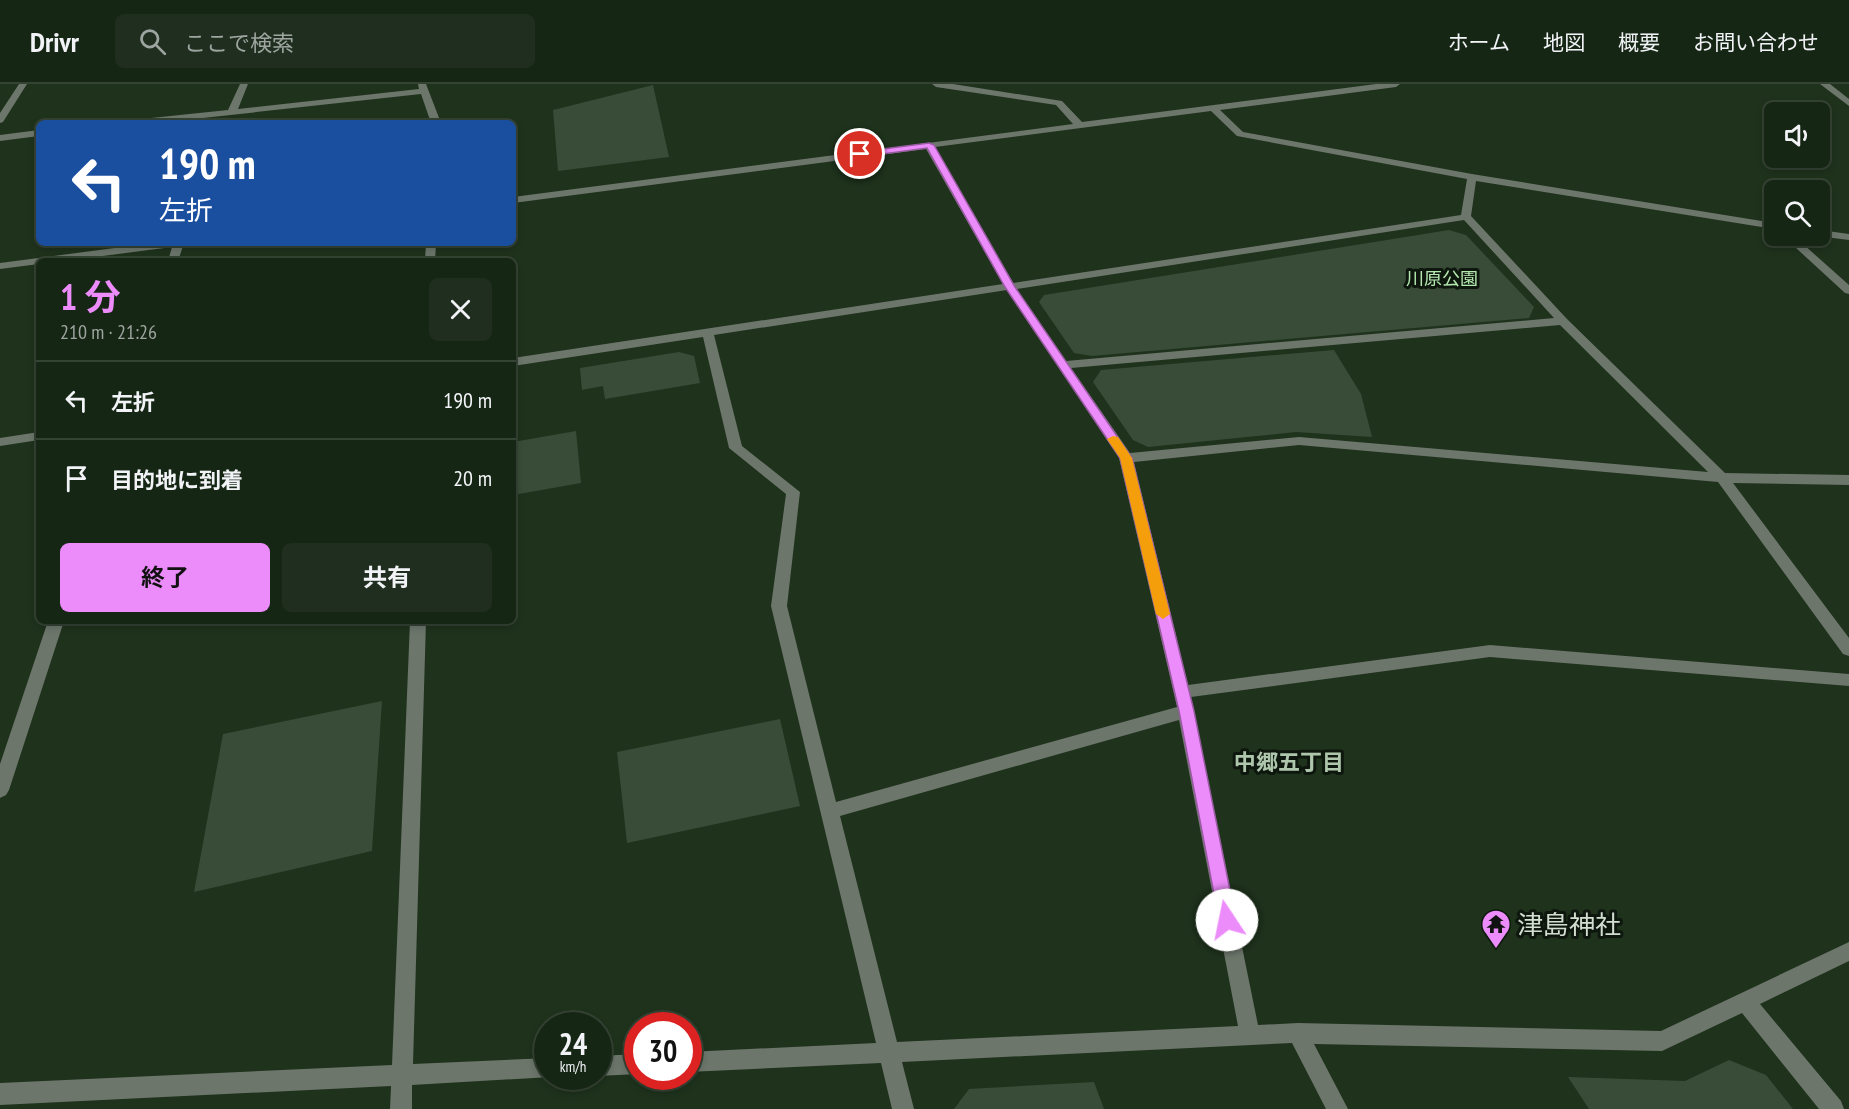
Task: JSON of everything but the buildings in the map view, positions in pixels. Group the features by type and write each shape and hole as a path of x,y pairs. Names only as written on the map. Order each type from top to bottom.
{"street":[{"path":"0,120 23,84"},
{"path":"232,112 244,84"},
{"path":"936,84 1059,103 1080,126"},
{"path":"516,200 1396,84"},
{"path":"1824,84 1849,103"},
{"path":"159,120 423,87 435,120"},
{"path":"1213,108 1240,134 1472,177 1764,224"},
{"path":"0,138 36,133"},
{"path":"929,145 1010,287 1126,458 1182,692 1250,1036"},
{"path":"1466,217 1472,177"},
{"path":"516,362 1466,217"},
{"path":"1466,217 1563,321 1722,478 1849,650"},
{"path":"1830,234 1849,237"},
{"path":"62,258 156,246"},
{"path":"1799,246 1849,291"},
{"path":"0,266 36,261"},
{"path":"1063,365 1563,321"},
{"path":"708,333 736,448 793,492 778,606 903,1109"},
{"path":"0,442 36,436"},
{"path":"1126,458 1299,441 1722,478 1849,480"},
{"path":"0,790 55,624"},
{"path":"401,1109 418,624"},
{"path":"1182,692 1490,651 1849,680"},
{"path":"830,810 1186,711"},
{"path":"702,1061 1298,1034 1662,1041 1849,951"},
{"path":"1745,1001 1833,1109"},
{"path":"1298,1034 1337,1109"},
{"path":"0,1094 534,1069"}],"green space":[{"path":"653,85 669,157 558,171 553,110"},
{"name":"川原公園","path":"1449,230 1466,235 1534,307 1529,318 1092,356 1074,353 1039,302 1044,295"},
{"path":"1334,350 1361,394 1372,437 1296,432 1148,447 1133,440 1093,382 1101,370"},
{"path":"679,352 694,356 700,383 605,399 603,386 582,390 580,368"},
{"path":"576,431 581,483 516,494 516,441"},
{"path":"382,701 372,851 194,892 223,734"},
{"path":"780,719 800,806 627,843 617,752"},
{"path":"1729,1060 1766,1075 1793,1109 1589,1109 1568,1077 1685,1081"},
{"path":"1094,1082 1104,1109 954,1109 969,1089"}],"slow traffic":[{"path":"1113,439 1126,458 1163,614"}],"place":[{"name":"津島神社","path":"1496,950"}],"district":[{"name":"中郷五丁目","path":"1289,762"}],"route":[{"path":"860,154 929,145 1010,287 1126,458 1186,711 1227,920"}]}
